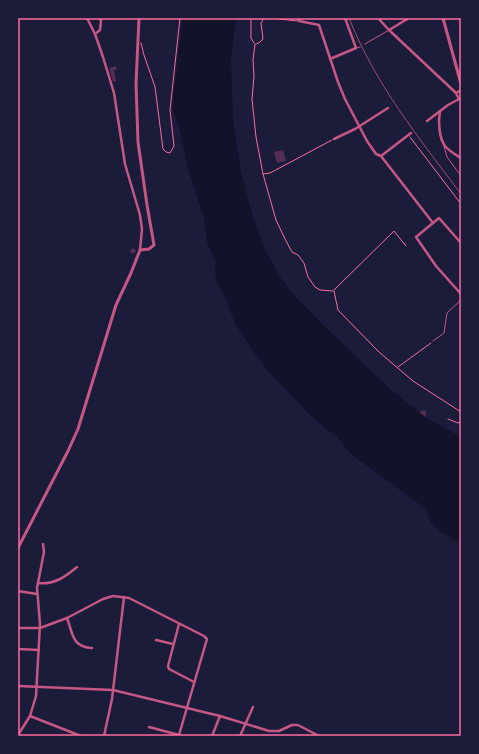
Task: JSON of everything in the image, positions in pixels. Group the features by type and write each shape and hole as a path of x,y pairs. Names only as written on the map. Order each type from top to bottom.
{"street":[{"path":"18,548 78,429 116,305 140,250 142,229 140,215 125,164 114,93 95,34 87,18"},
{"path":"95,34 100,30 100,18"},
{"path":"139,18 136,84 138,142 154,243 152,247 140,250"},
{"path":"330,59 356,48 345,18"},
{"path":"378,18 456,92 460,98 427,120"},
{"path":"389,30 409,18"},
{"path":"443,18 461,84"},
{"path":"298,19 319,25 342,92 359,126 376,154 380,156 433,223"},
{"path":"456,92 461,90"},
{"path":"334,139 388,108"},
{"path":"440,111 440,129 444,144 449,150 461,158"},
{"path":"380,156 411,133"},
{"path":"461,242 439,218 416,237 436,266 461,294"},
{"path":"19,733 34,707 37,686 40,628 37,594 44,552 43,544"},
{"path":"38,583 45,584 60,580 77,567"},
{"path":"18,591 37,594"},
{"path":"18,628 40,628 67,618 103,599 113,596 129,598 204,636 207,639 179,735 149,727"},
{"path":"104,736 112,690 124,597"},
{"path":"67,618 74,640 84,648 92,648"},
{"path":"179,624 168,666 169,669 194,682"},
{"path":"156,640 173,644"},
{"path":"18,649 39,650"},
{"path":"18,686 112,690 220,716 269,731 275,732 295,724 319,736"},
{"path":"240,736 253,707"},
{"path":"30,716 81,736"},
{"path":"212,736 220,716"}],"lane":[{"path":"365,44 389,30"},
{"path":"356,48 360,47"},
{"path":"444,144 444,150 447,157 461,176"},
{"path":"433,341 444,333 446,313 461,300"}],"path":[{"path":"139,39 141,41 144,55 155,87 163,149 170,153 174,146 170,110 180,18"},
{"path":"251,18 251,38 255,44 252,98 256,137 263,174 276,220 292,252 298,255 304,263 308,277 315,287 320,290 333,291 394,230 406,246"},
{"path":"255,44 259,43 263,39 261,22 264,18"},
{"path":"271,18 298,19"},
{"path":"408,135 461,204"},
{"path":"263,174 270,173 334,139"},
{"path":"333,291 338,310 342,316 379,352 413,381 461,412"},
{"path":"398,367 433,341"},
{"path":"448,419 458,423 461,422"}],"shaded area":[{"path":"183,18 236,18 231,60 233,120 241,172 254,220 265,249 280,277 291,292 320,322 388,387 425,417 461,437 461,543 441,532 430,521 426,509 351,454 338,438 313,418 269,372 236,325 225,297 218,285 215,273 216,262 207,242 204,219 187,165 180,131 173,108 174,88"}],"building":[{"path":"116,66 117,70 114,70 116,81 113,82 109,68"},
{"path":"283,150 286,161 277,163 274,152"},
{"path":"131,249 135,249 135,253 131,253"},
{"path":"422,410 426,411 426,417 420,413"}],"railway":[{"path":"349,18 385,88 414,131 461,194"}]}
